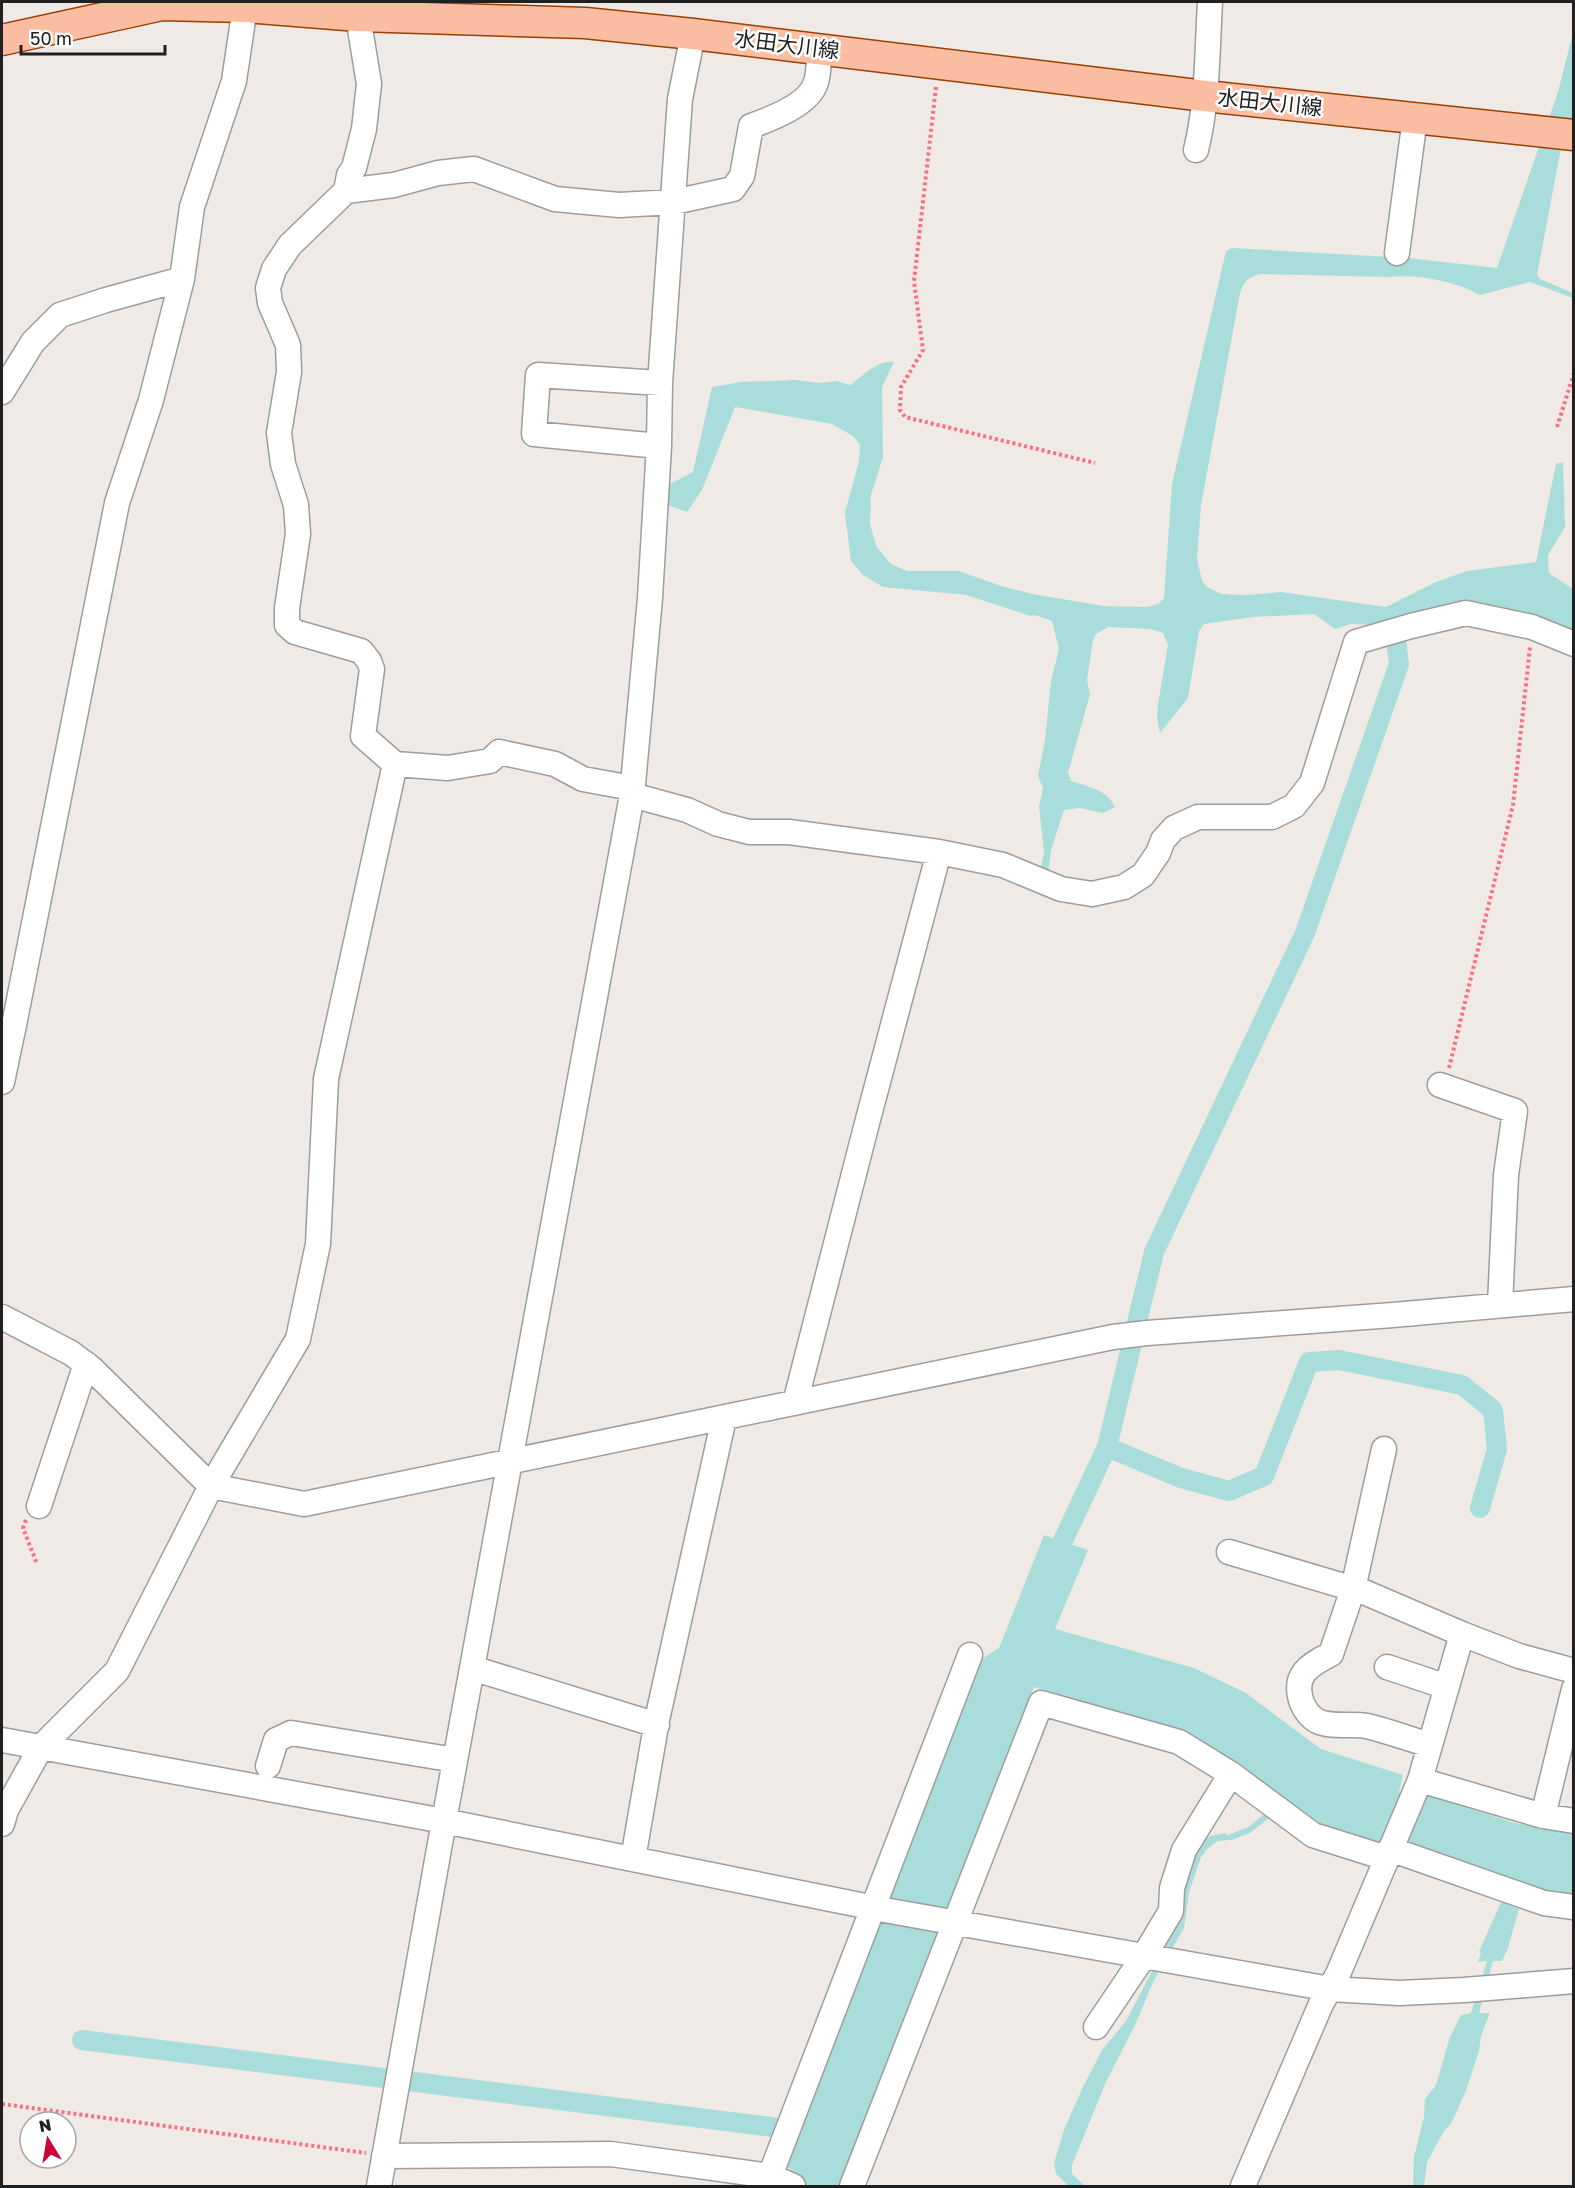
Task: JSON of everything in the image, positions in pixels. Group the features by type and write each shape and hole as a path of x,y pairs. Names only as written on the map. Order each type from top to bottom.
{"main road":[{"name":"水田大川線","path":"2,40 163,3 358,16 585,23 1205,96 1573,135"}],"street":[{"path":"1197,150 1205,96 1210,2"},
{"path":"2,1082 117,504 151,400 182,279 192,207 234,81 245,7"},
{"path":"358,16 369,84 363,129 354,168 349,175 345,191 290,244 274,269 268,288 270,303 288,345 289,372 279,433 283,464 296,505 298,534 287,608 287,625 295,633 361,651 369,661 372,669 363,736 395,764 448,768 490,761 499,752 555,764 583,778 632,791 687,810 718,824 748,832 789,832 939,852 1003,865 1061,889 1092,894 1125,887 1143,875 1158,853 1163,840 1174,828 1198,817 1272,817 1294,806 1312,783 1356,642 1467,613 1532,627 1574,644"},
{"path":"379,2187 399,2066 632,791 650,598 659,446 660,383 680,99 693,34"},
{"path":"345,191 394,185 438,173 474,170 555,199 619,205 674,202 733,189 742,176 751,126 787,111 812,92 817,82 819,49"},
{"path":"1397,253 1415,118"},
{"path":"2,392 33,342 60,315 182,279"},
{"path":"659,446 534,434 538,375 660,383"},
{"path":"2,1824 6,1810 41,1747 117,1671 211,1486 298,1339 318,1244 326,1079 395,764"},
{"path":"795,1403 939,852"},
{"path":"1442,1086 1515,1111 1506,1175 1500,1305"},
{"path":"2,1317 71,1353 86,1364 211,1486 304,1504 1113,1337 1574,1299"},
{"path":"39,1506 86,1364"},
{"path":"633,1859 657,1725 724,1418"},
{"path":"1384,1449 1353,1589 1331,1654 1311,1664 1299,1681 1300,1695 1305,1710 1317,1721 1365,1726 1430,1745"},
{"path":"1229,1552 1353,1589 1518,1656 1574,1671"},
{"path":"1244,2187 1416,1787 1462,1634"},
{"path":"384,2156 611,2154 783,2182 882,1909 970,1655"},
{"path":"1387,1667 1447,1687"},
{"path":"472,1668 657,1725"},
{"path":"1543,1816 1574,1689"},
{"path":"852,2187 946,1921 1041,1703 1179,1742 1231,1774 1313,1835 1390,1849 1544,1903 1574,1907"},
{"path":"268,1767 276,1740 291,1733 455,1760"},
{"path":"2,1740 444,1821 882,1909 1330,1989 1399,1993 1574,1981"},
{"path":"1096,2027 1172,1911 1172,1888 1184,1850 1231,1774"},
{"path":"1416,1787 1574,1821"}],"path":[{"path":"938,64 914,281 923,350 901,387 900,410 905,417 1095,463"},
{"path":"1557,427 1574,373"},
{"path":"1442,1086 1513,805 1532,627"},
{"path":"2,2104 384,2156"}],"water":[{"path":"1573,33 1573,126 1561,148 1537,275 1540,279 1573,293 1573,298 1530,282 1480,295 1446,282 1411,276 1260,274 1249,278 1240,293 1201,505 1197,559 1202,581 1207,587 1221,594 1247,595 1281,592 1386,607 1436,582 1467,571 1536,562 1556,464 1563,462 1565,527 1548,555 1549,573 1573,589 1573,631 1510,611 1373,625 1351,624 1335,629 1314,614 1253,617 1204,624 1199,631 1188,698 1160,733 1157,718 1158,704 1168,645 1163,633 1150,629 1108,627 1096,634 1093,640 1087,680 1090,694 1068,773 1071,781 1102,792 1115,807 1103,813 1080,808 1064,810 1051,850 1048,875 1040,872 1044,852 1039,806 1043,788 1038,776 1045,740 1051,681 1059,649 1052,621 966,595 883,587 863,575 851,561 845,513 859,461 860,445 853,436 832,424 735,407 702,490 687,512 667,505 670,484 693,472 712,387 741,382 796,380 819,383 837,381 850,385 876,366 894,362 882,387 883,457 871,495 870,524 876,546 891,564 907,571 959,571 1032,594 1104,606 1147,607 1158,604 1164,598 1172,484 1226,251 1232,248 1408,258 1497,268 1558,92"},
{"path":"1044,1535 1088,1550 1055,1629 1194,1668 1246,1693 1321,1749 1403,1775 1399,1792 1421,1800 1426,1795 1515,1823 1565,1832 1573,1827 1573,1895 1538,1891 1407,1848 1409,1840 1387,1834 1383,1840 1373,1844 1316,1825 1144,1720 1034,1687 842,2186 788,2186 794,2171 785,2166 980,1660 999,1648"},
{"path":"1225,1833 1231,1837 1229,1840 1218,1841 1201,1857 1189,1892 1184,1928 1154,1980 1135,2025 1106,2082 1072,2165 1072,2174 1085,2186 1069,2186 1056,2174 1054,2163 1064,2130 1083,2087 1102,2050 1126,2021 1172,1933 1182,1886 1196,1852 1203,1841 1211,1836"},
{"path":"1501,1902 1519,1909 1502,1961 1493,1961 1479,2013 1490,2013 1481,2036 1479,2051 1467,2088 1452,2122 1444,2131 1427,2162 1424,2186 1413,2186 1414,2157 1424,2117 1425,2099 1436,2085 1450,2037 1461,2015 1471,2013 1487,1961 1478,1962 1481,1953 1479,1952"}],"waterway":[{"path":"1051,1566 1107,1447 1154,1252 1305,933 1399,664 1393,616"},
{"path":"1107,1447 1181,1478 1229,1491 1264,1476 1309,1362 1339,1360 1462,1385 1493,1410 1497,1449 1480,1508"},
{"path":"1231,1837 1249,1830 1272,1812"},
{"path":"82,2040 772,2127"}]}
